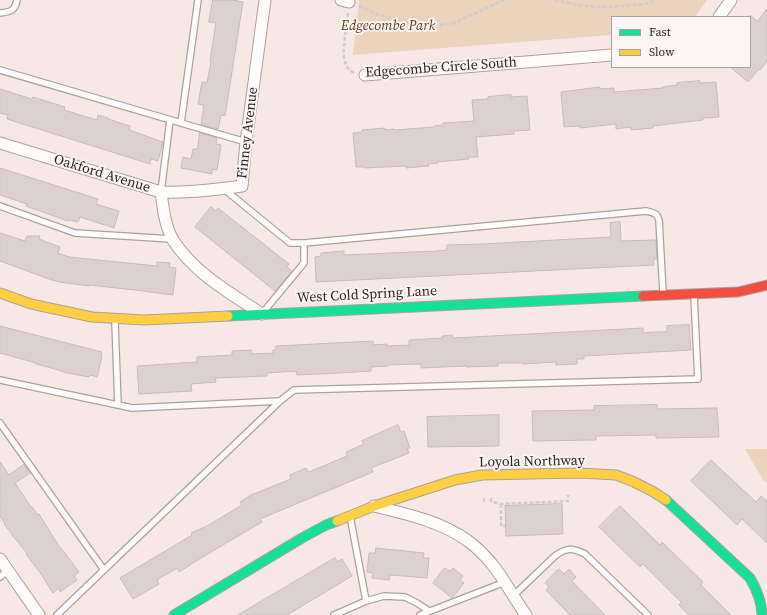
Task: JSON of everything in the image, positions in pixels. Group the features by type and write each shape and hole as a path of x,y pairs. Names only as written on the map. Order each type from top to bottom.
{"main road":[{"name":"West Cold Spring Lane","path":"0,293 31,304 92,317 144,320 738,292 767,285"},
{"name":"West Cold Spring Lane","path":"738,292 762,296"},
{"name":"Loyola Northway","path":"174,615 302,538 326,525 374,506 455,480 482,475 579,473 616,475 632,480 652,490 665,499 750,578 763,606 762,615"}],"street":[{"name":"Finney Avenue","path":"161,192 187,192 242,186 246,142 265,0"},
{"path":"720,16 731,0"},
{"name":"Edgecombe Circle South","path":"365,75 611,55"},
{"name":"Oakford Avenue","path":"0,143 161,192 163,211 173,239 186,256 211,280 262,314"},
{"path":"374,506 434,523 468,541 493,565 526,615"},
{"path":"0,560 4,574 39,615"}],"lane":[{"path":"0,13 12,11 16,6 17,0"},
{"path":"181,123 198,0"},
{"path":"0,70 246,142"},
{"path":"161,192 170,120"},
{"path":"223,188 290,243 304,243 646,211 654,213 658,216 659,220 663,295"},
{"path":"0,206 75,233 173,239"},
{"path":"262,314 304,263 304,243"},
{"path":"57,615 280,401 294,390 698,379 693,294"},
{"path":"114,319 118,405"},
{"path":"0,380 132,408 280,401"},
{"path":"0,422 104,570"},
{"path":"350,516 366,601"},
{"path":"513,596 555,556 568,549 576,550 585,554 648,615"},
{"path":"420,615 505,582"},
{"path":"334,615 366,601 384,596 405,597 429,611"}],"path":[{"path":"347,1 379,15 407,23 441,25 454,23 504,0"},
{"path":"555,0 592,7 645,4 657,0"},
{"path":"576,0 580,5"},
{"name":"Edgecombe Circle South","path":"347,1 343,54 345,63 349,71 354,74 365,75"},
{"path":"491,498 491,501 501,504 568,502 568,495"},
{"path":"484,498 484,503"},
{"path":"501,504 501,526 505,526"}],"green space":[{"name":"Edgecombe Park","path":"359,0 707,0 696,16 611,16 611,35 353,55"},
{"path":"745,449 767,449 767,483 763,480"}],"building":[{"path":"213,0 233,0 243,2 225,116 221,115 218,129 201,124 204,105 198,104 202,82 207,83 211,62 216,23 209,22"},
{"path":"767,9 767,61 748,82 731,68 751,68 750,15 757,21"},
{"path":"700,81 700,83 716,82 719,117 703,118 703,120 631,130 630,127 616,129 616,124 580,128 580,126 564,127 561,92 600,87 600,89 614,88 614,92 663,88 677,85 677,83"},
{"path":"0,89 65,107 64,110 97,120 98,115 130,126 129,130 163,142 158,161 151,159 150,164 7,119 8,115 0,113"},
{"path":"511,95 511,97 527,96 530,130 514,131 514,134 476,137 478,157 468,157 469,159 437,162 438,163 428,164 429,166 406,168 406,166 356,167 353,133 362,132 362,130 385,128 385,130 394,130 434,127 443,125 443,123 474,121 472,100"},
{"path":"200,133 217,138 216,144 221,145 217,170 212,169 212,174 181,168 183,157 191,159 193,149 197,149"},
{"path":"0,168 98,199 96,204 119,211 114,228 80,217 78,222 68,221 26,206 27,204 0,195"},
{"path":"211,207 216,211 218,208 289,264 287,267 292,271 275,291 195,227"},
{"path":"620,222 621,241 656,240 657,259 653,259 654,265 316,282 315,257 321,256 321,253 344,251 344,255 436,251 447,250 447,245 611,237 610,223"},
{"path":"0,233 25,241 27,236 40,236 39,239 60,247 58,253 69,257 157,266 157,262 170,263 169,267 176,268 173,295 89,286 59,282 49,279 0,261"},
{"path":"689,325 691,350 584,356 584,359 577,359 577,364 556,365 556,362 523,364 498,363 498,366 421,368 421,364 388,365 371,367 371,371 340,373 297,375 296,371 267,373 267,376 215,378 216,382 191,384 192,391 139,394 137,366 197,362 197,357 232,355 232,351 251,350 252,354 273,353 273,350 276,350 276,346 373,341 373,345 409,345 409,340 442,338 442,336 452,335 453,338 643,328 643,333 667,332 667,326"},
{"path":"0,326 102,352 97,377 67,373 0,353"},
{"path":"657,405 657,409 717,408 719,437 656,438 656,435 596,436 596,440 533,441 532,411 594,410 594,406"},
{"path":"499,415 499,446 428,447 427,417"},
{"path":"398,425 401,432 404,431 410,448 407,448 409,453 371,468 373,472 260,519 262,522 179,572 177,568 157,580 159,584 133,599 120,578 192,535 191,533 207,526 242,505 240,502 251,495 291,479 290,475 306,468 309,472 347,456 346,452 364,444 362,441"},
{"path":"711,460 756,502 761,496 767,501 767,543 742,519 737,525 691,481"},
{"path":"0,462 9,475 24,464 30,473 15,483 31,507 38,515 39,514 60,548 79,572 74,576 77,580 60,592 59,588 53,593 26,554 27,553 12,535 0,517"},
{"path":"562,504 563,534 506,536 505,506"},
{"path":"620,506 660,545 662,542 703,582 701,585 731,615 689,615 679,605 681,602 643,564 640,567 599,527"},
{"path":"376,548 424,553 423,558 429,558 427,578 390,575 389,580 372,578 373,573 367,572 369,553 375,553"},
{"path":"335,558 337,562 342,559 352,576 287,615 238,615"},
{"path":"445,568 450,571 453,568 463,576 460,580 464,583 452,598 433,583"},
{"path":"559,569 564,574 569,569 576,577 572,581 605,615 570,615 562,607 546,590 549,587 545,583"}],"traffic: fast":[{"path":"228,316 643,296"},
{"path":"666,500 750,578 759,596 762,615"},
{"path":"174,615 302,538 326,525 337,521"}],"traffic: slow":[{"path":"0,293 31,304 92,317 144,320 228,316"},
{"path":"337,521 374,506 455,480 482,475 579,473 616,475 632,481 666,500"}],"traffic: jam":[{"path":"643,296 738,292 767,285"}]}
